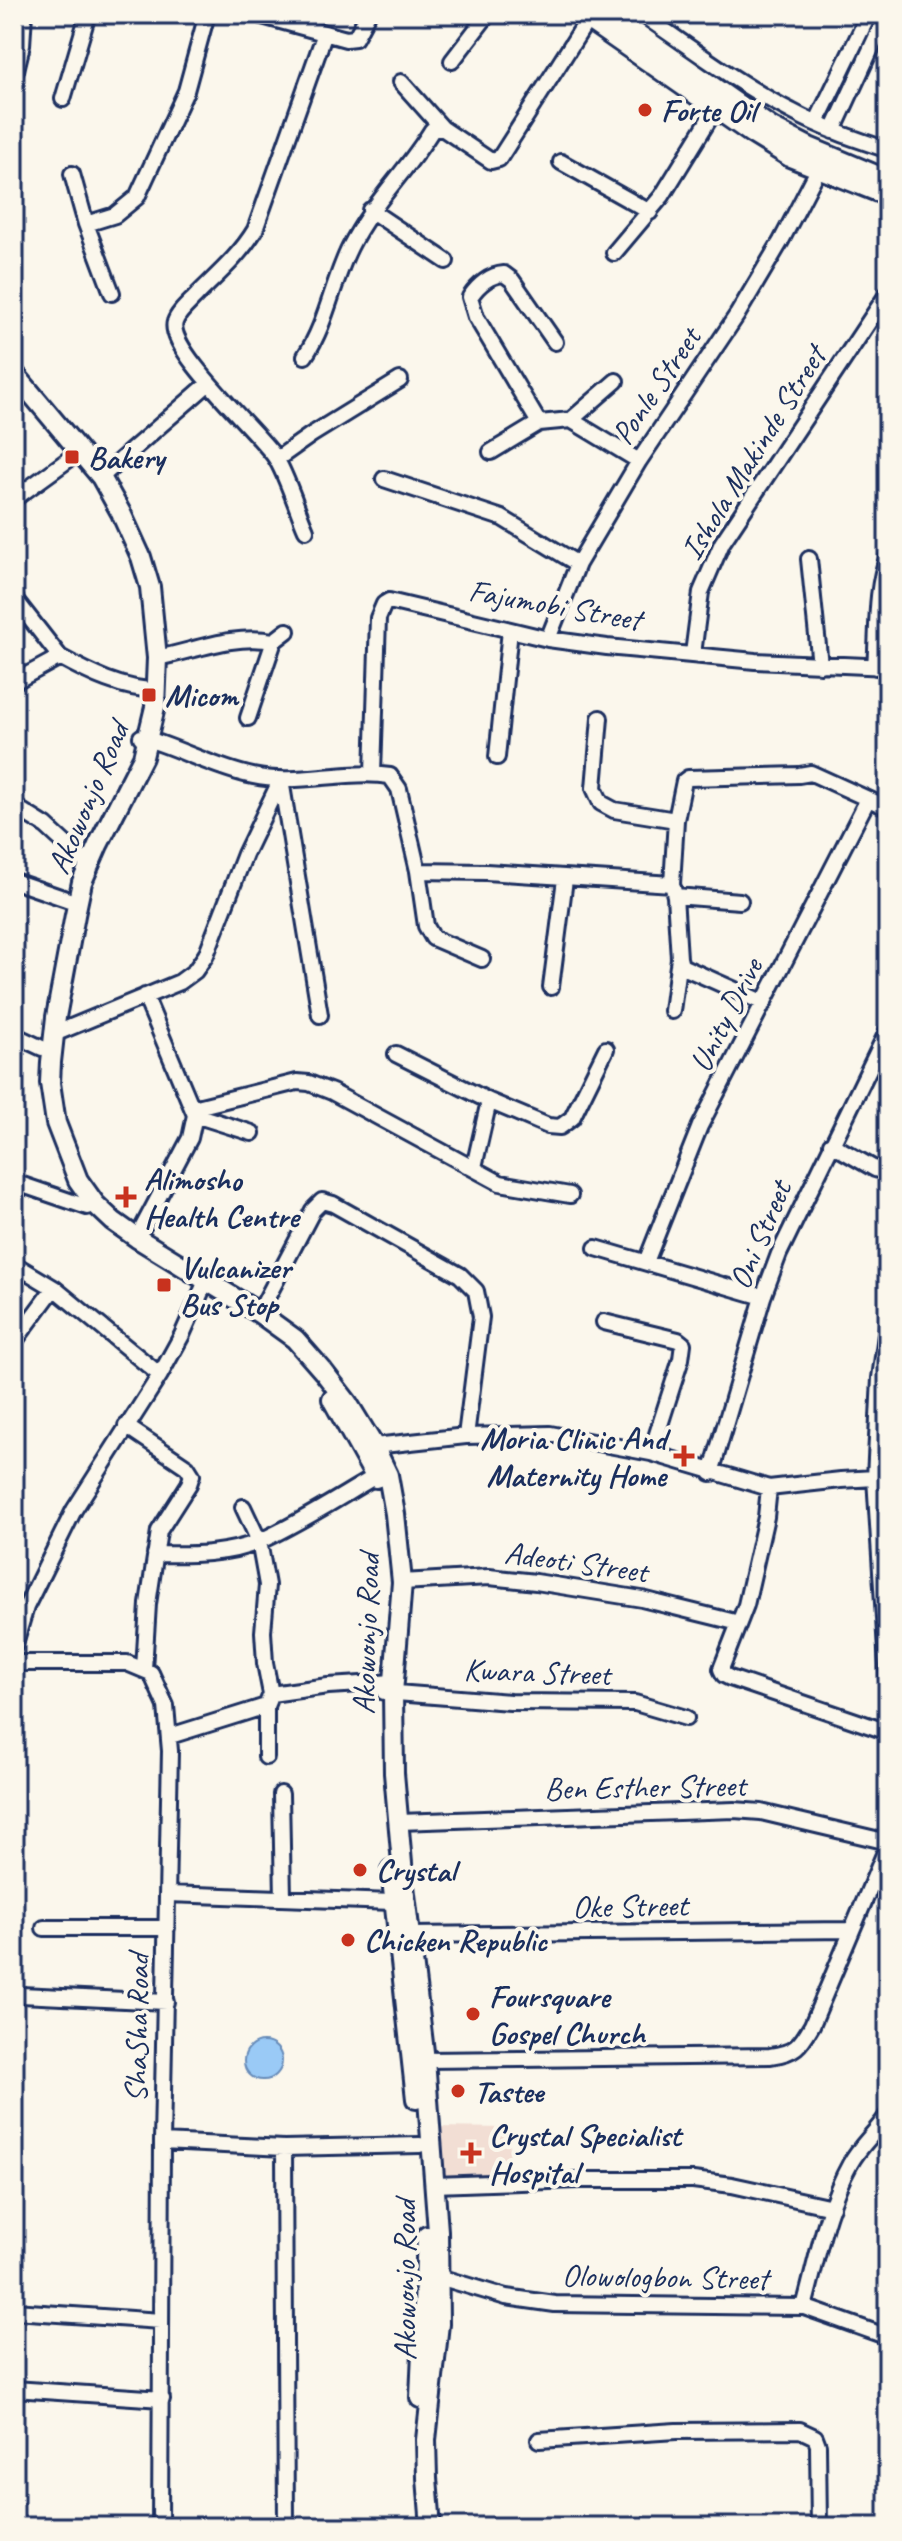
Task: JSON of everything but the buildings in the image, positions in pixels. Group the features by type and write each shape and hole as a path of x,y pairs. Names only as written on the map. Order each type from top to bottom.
{"main road":[{"path":"14,70 20,45 22,14"},
{"path":"609,14 772,128 888,180"},
{"path":"584,17 790,157 888,196"},
{"name":"Akowonjo Road","path":"14,373 101,477 121,513 141,557 150,587 157,658 138,766 114,810 82,882 48,1041"},
{"name":"Akowonjo Road","path":"14,388 53,430 93,481 113,516 140,586 153,690"},
{"name":"Akowonjo Road","path":"145,738 91,839 69,900 48,1041 56,1123 78,1180 91,1206 108,1229 130,1246 259,1313 295,1339 347,1402 388,1475 402,1582 389,1687 420,2145 437,2339 426,2440 431,2527"},
{"name":"Akowonjo Road","path":"91,1206 289,1348 329,1395 376,1476 387,1525 392,1583 384,1791 393,1902 407,1946 425,2060 438,2231 417,2431 418,2527"}],"street":[{"path":"63,99 88,14"},
{"path":"86,224 115,215 137,197 186,91 207,14"},
{"path":"255,14 346,39 355,38 368,14"},
{"path":"452,61 488,14"},
{"path":"641,14 790,111 833,131 888,150"},
{"path":"816,123 869,14"},
{"path":"833,131 887,14"},
{"path":"401,82 442,128 491,161 499,159 584,17"},
{"path":"306,530 277,459 178,344 174,324 176,318 244,248 255,230 325,33"},
{"path":"614,253 662,196 716,108"},
{"path":"305,356 318,337 348,249 370,210 432,130 442,128"},
{"path":"561,162 650,212"},
{"name":"Ponle Street","path":"548,639 578,564 639,461 737,315 819,168"},
{"path":"72,174 86,224 112,293"},
{"path":"370,210 446,261"},
{"path":"539,423 476,317 470,297 476,288 495,275 504,274 512,280 555,342"},
{"name":"Ishola Makinde Street","path":"693,654 701,592 722,543 888,293"},
{"path":"277,459 400,380"},
{"path":"491,452 539,423 571,420 616,381"},
{"path":"101,477 209,383"},
{"path":"571,420 639,461"},
{"path":"14,499 72,457"},
{"path":"384,479 502,518 578,564"},
{"path":"882,667 880,590 882,571 888,556"},
{"path":"809,559 820,665"},
{"path":"14,598 60,657 85,671 128,686 153,690"},
{"name":"Fajumobi Street","path":"373,773 378,618 384,604 389,601 548,639 607,647 820,665 882,667"},
{"path":"497,757 510,630"},
{"path":"248,718 274,641 287,631"},
{"path":"157,658 228,640 261,638 274,641"},
{"path":"14,682 60,657"},
{"path":"600,718 594,788 601,803 614,810 676,820"},
{"path":"145,738 254,776 281,779 373,773 390,776 399,789 418,871 426,926 433,938 482,959"},
{"path":"764,1003 681,966 674,890 676,820 684,781 688,778 811,773 888,808"},
{"path":"14,1035 48,1041 180,982 195,971 206,955 245,854 281,779"},
{"path":"281,779 320,1015"},
{"name":"Unity Drive","path":"646,1262 700,1126 868,799"},
{"path":"14,806 46,826 83,860"},
{"path":"418,871 486,872 565,879 674,890 740,901"},
{"path":"551,987 565,879"},
{"path":"14,881 69,900"},
{"path":"672,1011 679,958"},
{"path":"137,1238 190,1138 194,1112 145,996"},
{"name":"Oni Street","path":"711,1473 763,1297 779,1254 888,1030"},
{"path":"396,1054 489,1101 548,1126 560,1127 572,1118 606,1049"},
{"path":"194,1112 297,1082 309,1083 332,1092 500,1183 570,1195"},
{"path":"474,1167 489,1101"},
{"path":"194,1112 252,1133"},
{"path":"831,1144 888,1173"},
{"path":"14,1182 91,1206"},
{"path":"259,1313 313,1210 322,1201 460,1275 476,1291 481,1317 466,1436"},
{"path":"596,1248 763,1297"},
{"path":"14,1264 54,1288 160,1375"},
{"path":"14,1647 20,1603 74,1510 160,1375 204,1285"},
{"path":"14,1342 54,1288"},
{"path":"888,1320 880,1378 880,1469 888,1681"},
{"path":"604,1322 678,1340 683,1344 651,1453"},
{"path":"14,1663 127,1663 144,1669 148,1604 159,1531 192,1475 187,1467 126,1426"},
{"path":"374,1446 466,1436 550,1434 651,1453 769,1488 841,1480 880,1469"},
{"path":"155,1554 226,1551 259,1541 376,1476"},
{"path":"769,1488 766,1517 746,1605 721,1669 724,1675 888,1732"},
{"path":"243,1507 259,1541 267,1585 263,1632 268,1700 266,1757"},
{"name":"Adeoti Street","path":"402,1582 489,1577 536,1582 642,1599 739,1623"},
{"name":"ShaSha Road","path":"144,1669 151,1673 162,1692 170,1736 162,2142 160,2527"},
{"name":"Kwara Street","path":"170,1736 268,1700 328,1686 389,1687 510,1702 635,1703 686,1718"},
{"path":"281,1794 283,1898"},
{"name":"Ben Esther Street","path":"399,1822 734,1810 761,1812 888,1843"},
{"path":"425,2060 770,2056 790,2053 812,2025 888,1843"},
{"path":"168,1894 393,1902"},
{"path":"44,1928 167,1928"},
{"name":"Oke Street","path":"407,1946 850,1930"},
{"path":"21,1995 166,2002"},
{"path":"804,2307 832,2207 850,2162 888,2114"},
{"path":"162,2142 284,2148 420,2145"},
{"path":"284,2148 286,2527"},
{"path":"434,2185 693,2180 732,2185 832,2207"},
{"name":"Olowologbon Street","path":"434,2287 555,2304 804,2307 888,2337"},
{"path":"14,2311 161,2321"},
{"path":"14,2389 162,2399"},
{"path":"539,2440 676,2431 800,2430 815,2437 818,2445 819,2527"}],"shaded area":[{"name":"Crystal Specialist Hospital","path":"432,2127 510,2128 509,2178 434,2181"}],"water":[{"path":"263,2042 277,2047 282,2061 277,2075 263,2080 249,2075 244,2061 249,2047"}],"place":[{"name":"Forte Oil","path":"645,110"},
{"name":"Bakery","path":"72,457"},
{"name":"Micom","path":"149,695"},
{"name":"Alimosho Health Centre","path":"126,1197"},
{"name":"Vulcanizer Bus Stop","path":"164,1285"},
{"name":"Moria Clinic And Maternity Home","path":"684,1456"},
{"name":"Crystal","path":"360,1870"},
{"name":"Chicken Republic","path":"348,1940"},
{"name":"Foursquare Gospel Church","path":"473,2014"},
{"name":"Tastee","path":"458,2091"},
{"name":"Crystal Specialist Hospital","path":"471,2153"}]}
